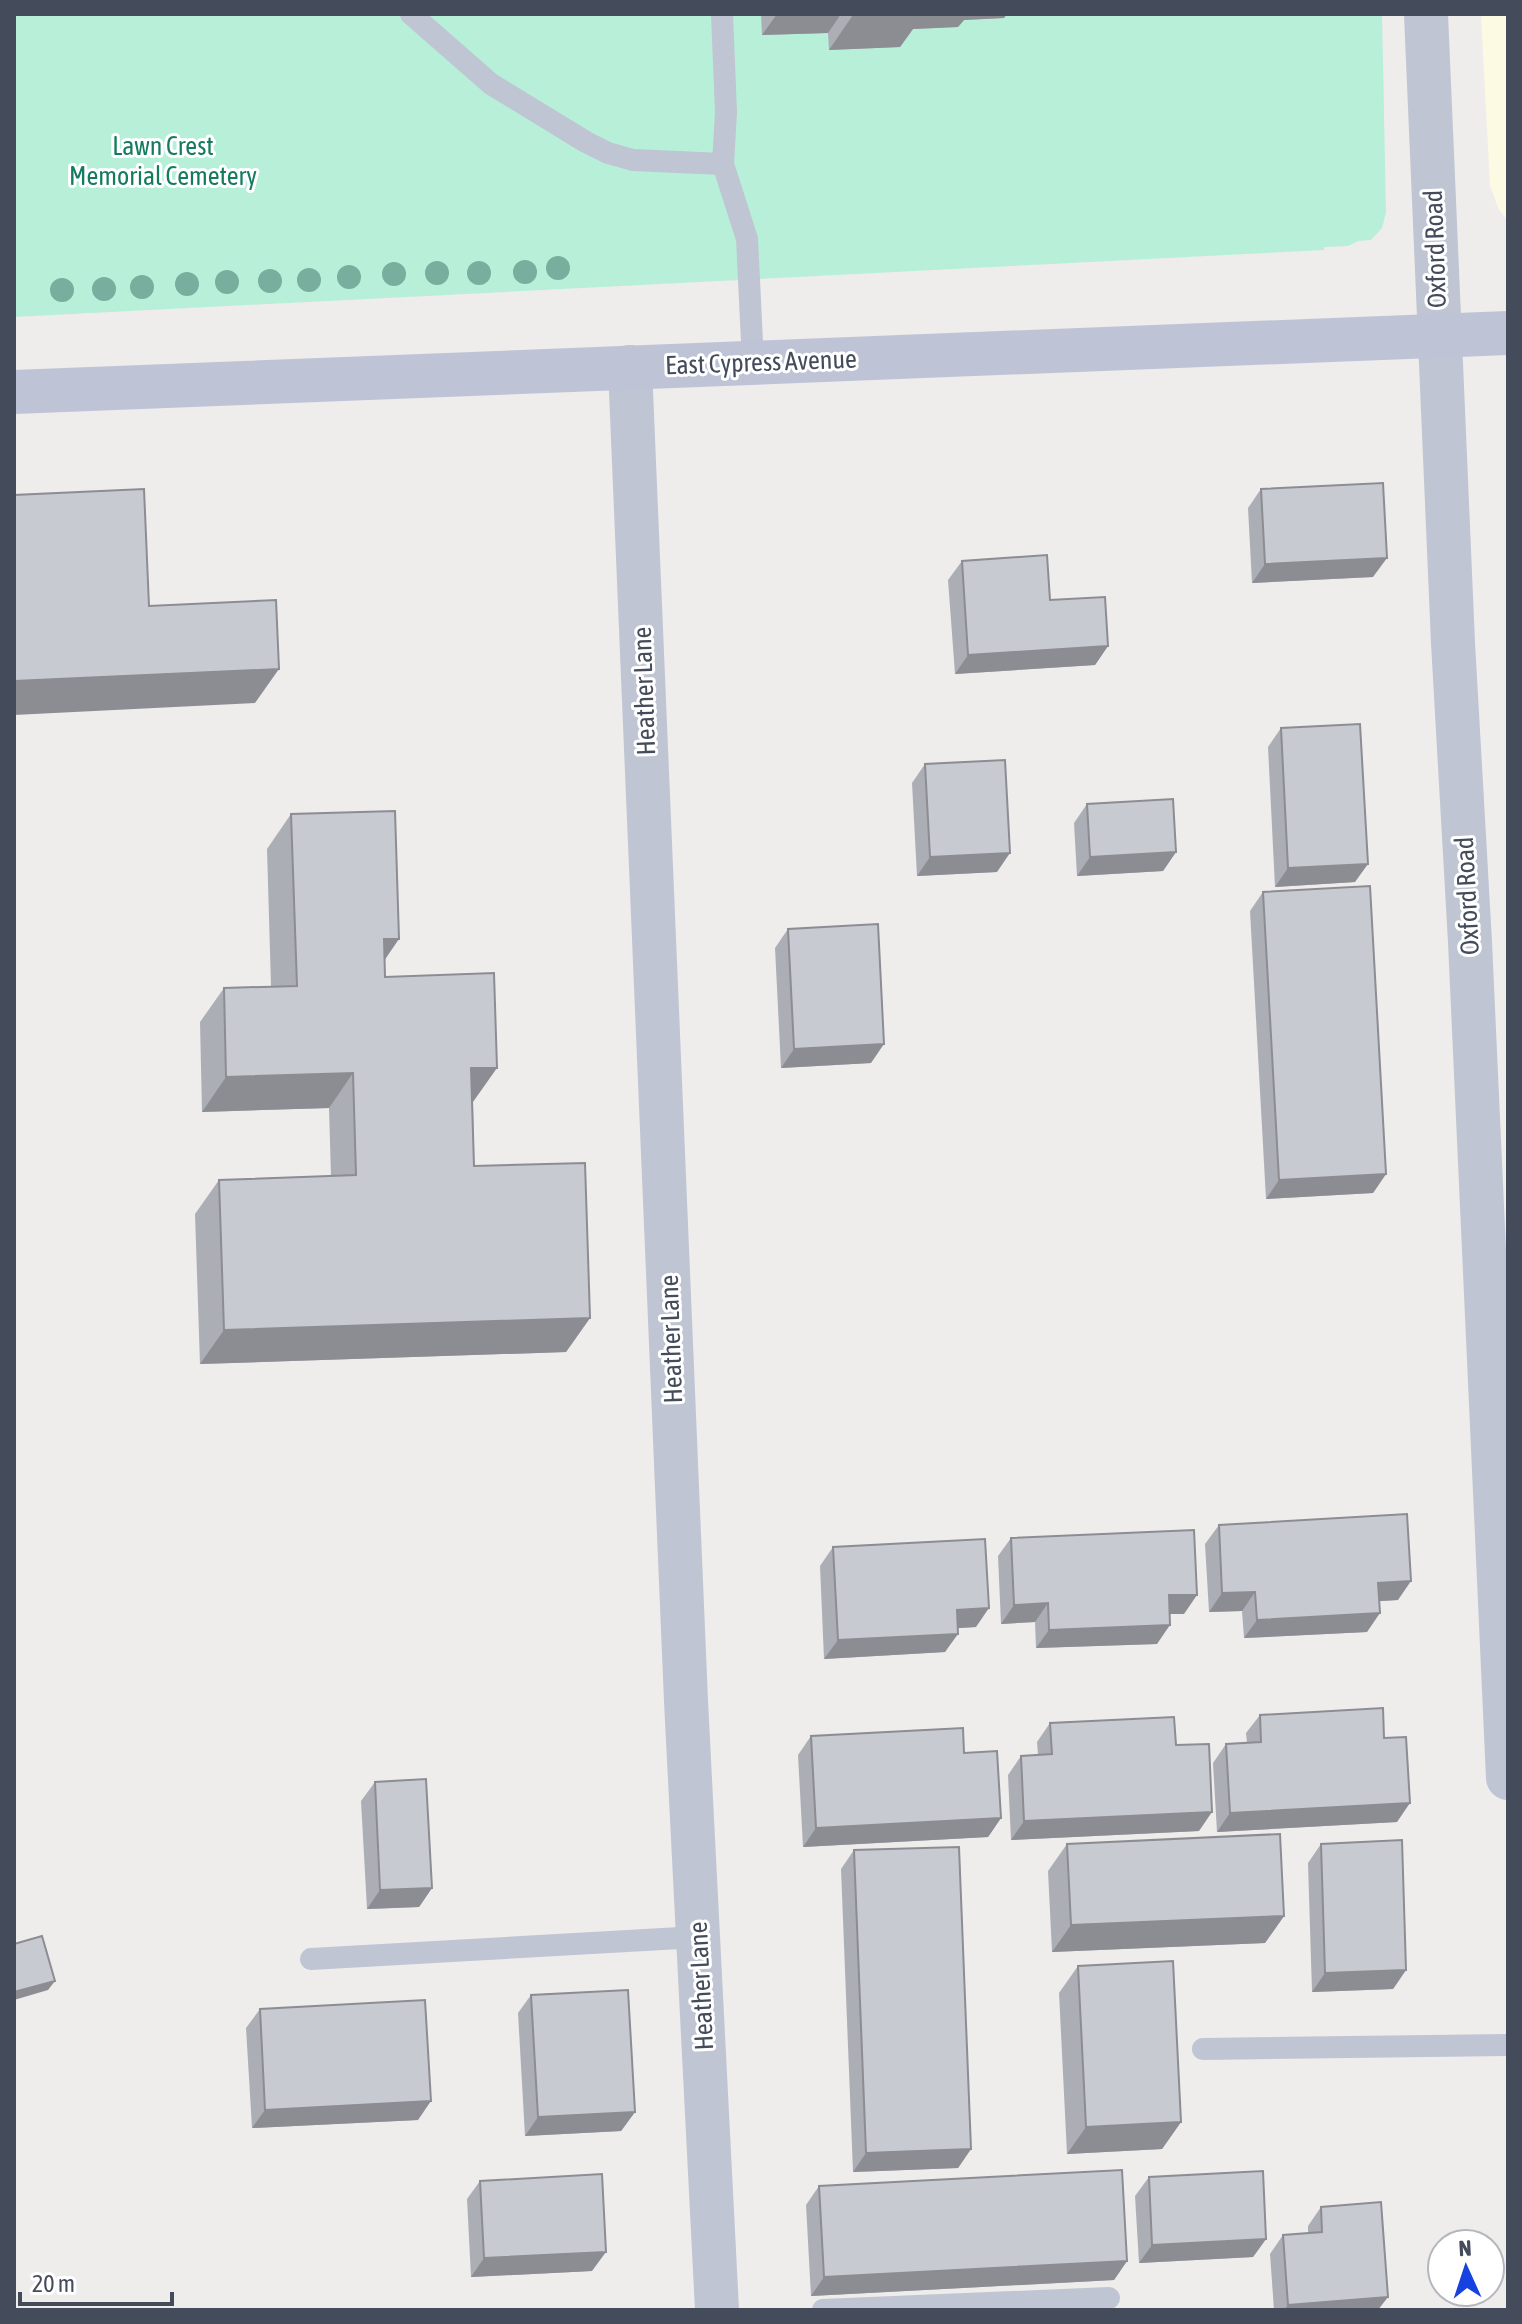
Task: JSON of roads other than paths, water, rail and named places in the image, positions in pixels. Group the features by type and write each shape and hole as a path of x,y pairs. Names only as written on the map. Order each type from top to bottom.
{"main road":[{"name":"East Cypress Avenue","path":"14,392 1508,333"}],"street":[{"name":"Oxford Road","path":"1426,14 1438,336 1506,1667 1508,1778"},
{"name":"Heather Lane","path":"630,367 717,2310"}],"lane":[{"path":"411,14 491,84 597,147 633,160 723,164"},
{"path":"722,14 726,112 723,164 747,239 753,362"},
{"path":"311,1959 698,1937"},
{"path":"1203,2049 1508,2045"},
{"path":"823,2310 1109,2298"}],"park label":[{"name":"Lawn Crest Memorial Cemetery","path":"163,161"}]}
